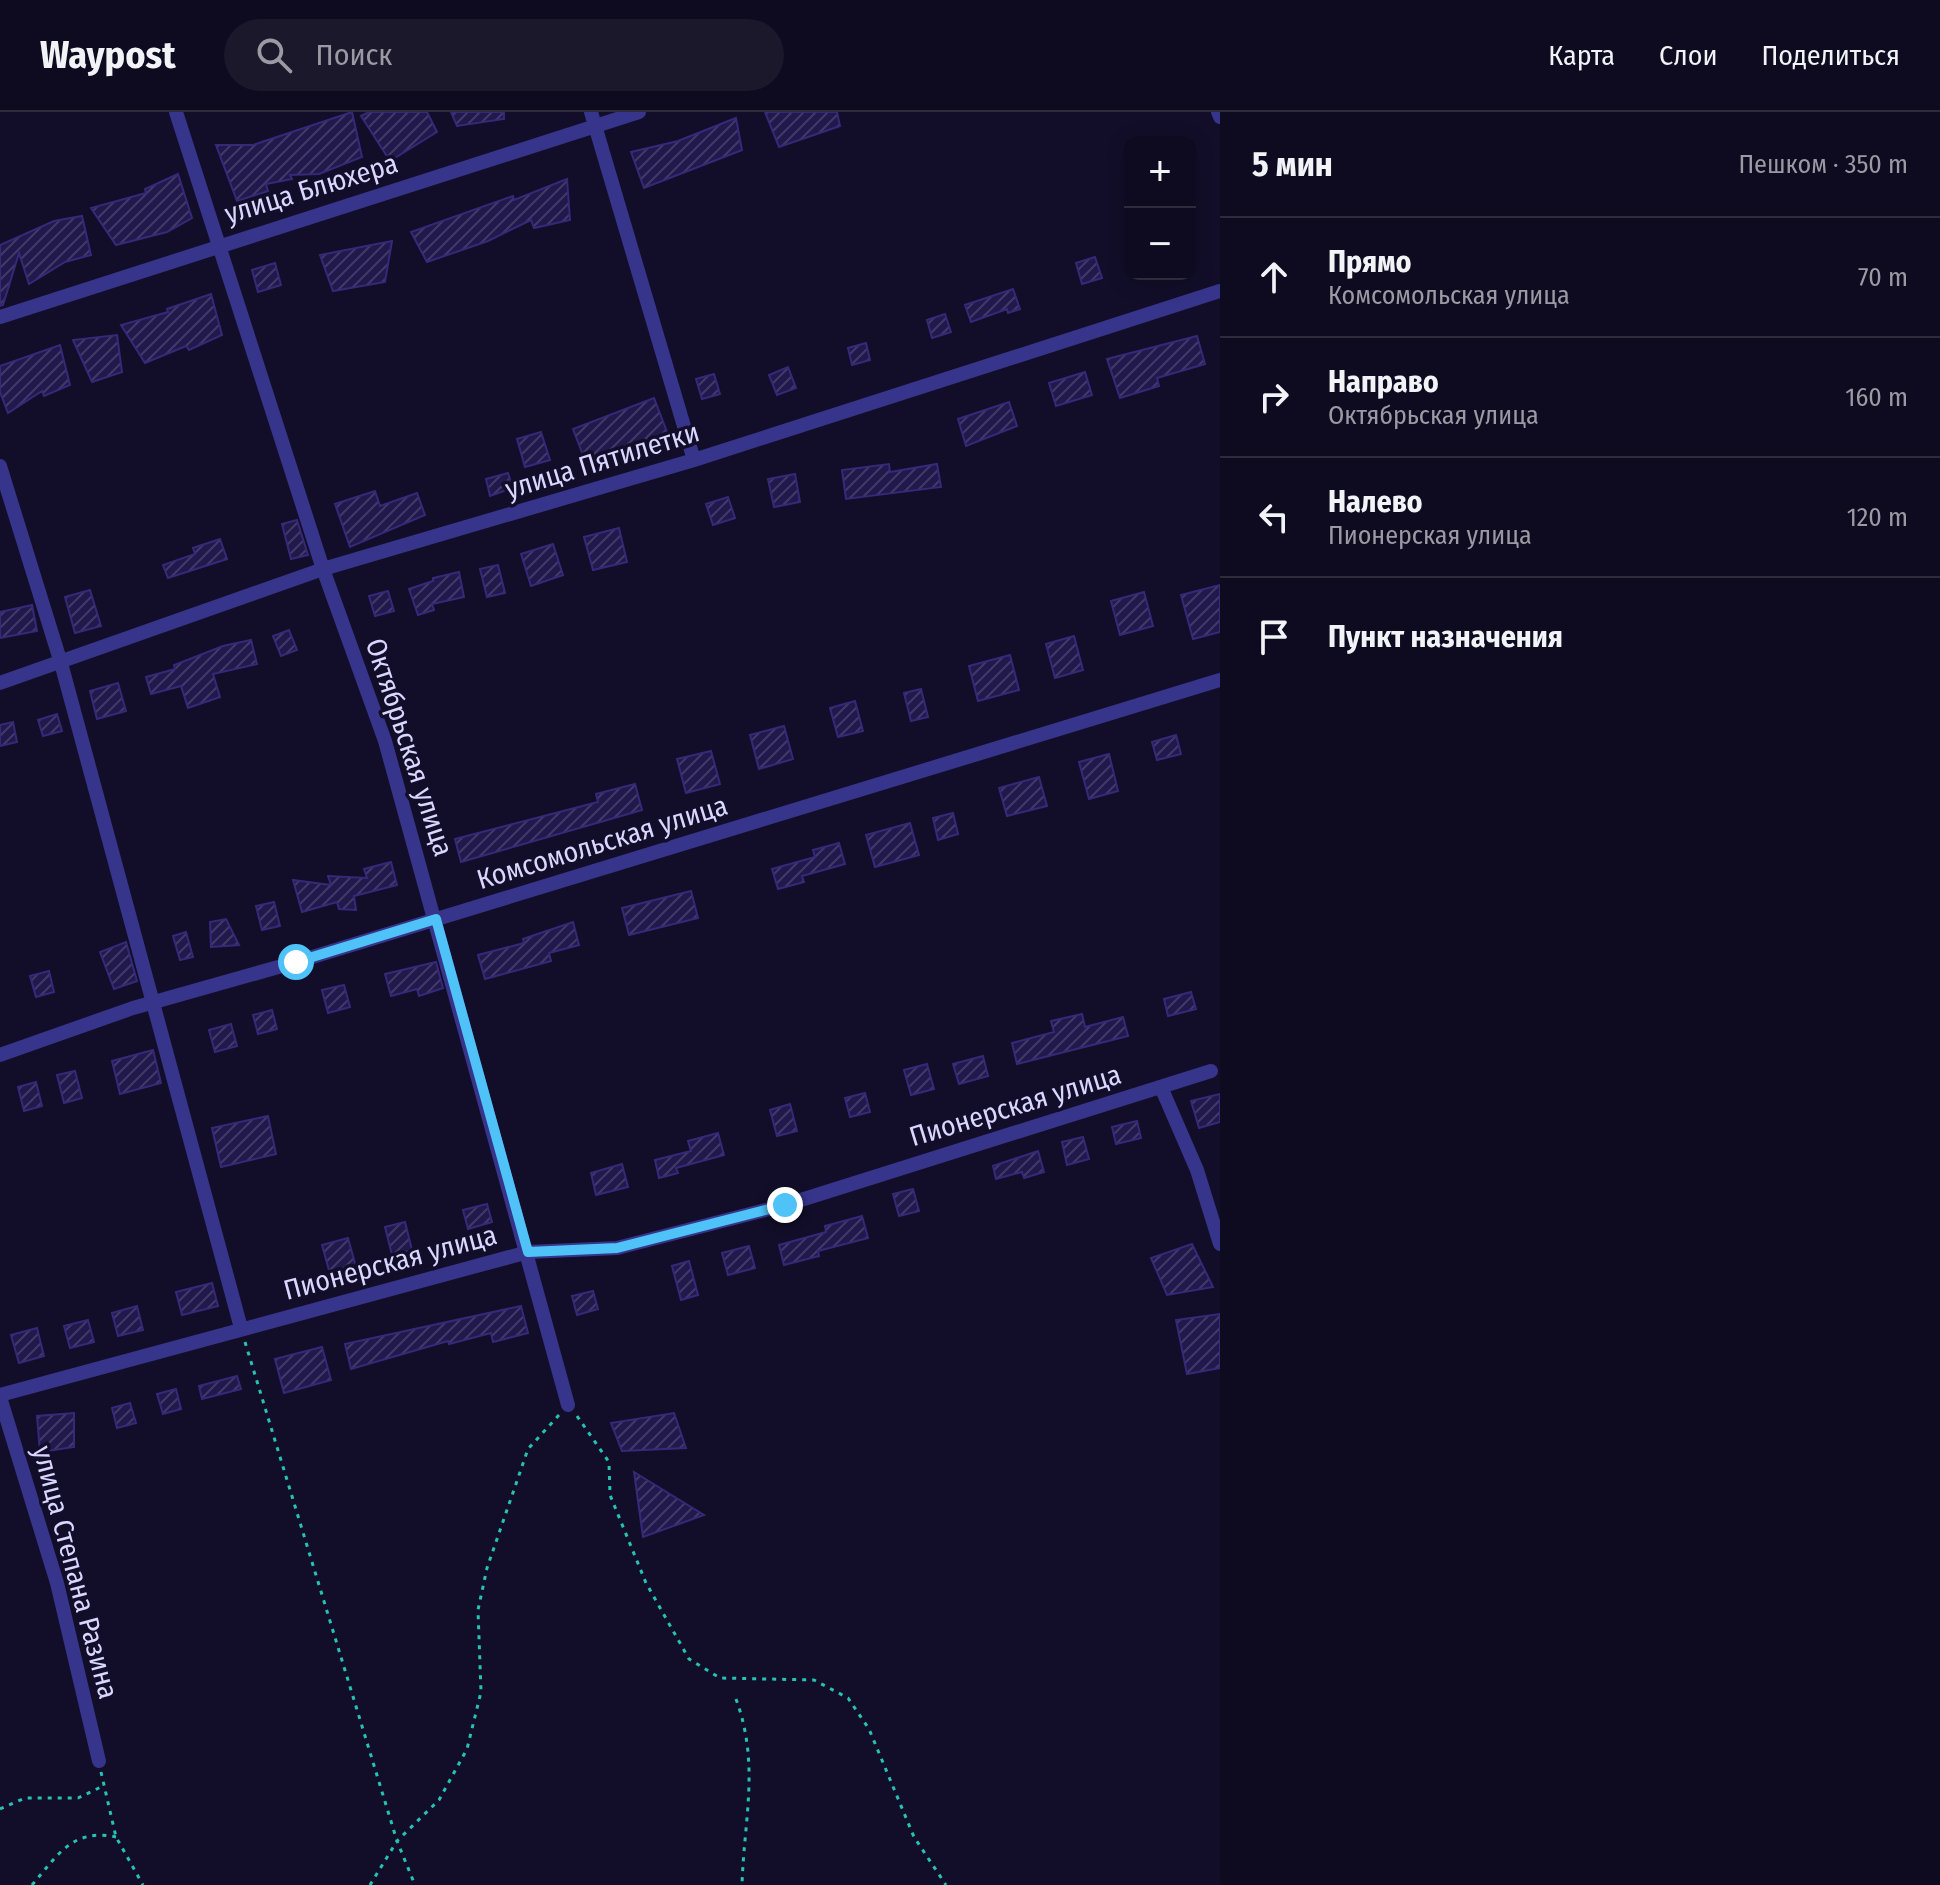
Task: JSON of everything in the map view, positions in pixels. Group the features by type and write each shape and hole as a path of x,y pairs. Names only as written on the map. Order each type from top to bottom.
{"street":[{"name":"Октябрьская улица","path":"176,112 323,569 385,741 568,1405"},
{"name":"улица Блюхера","path":"0,317 594,119 639,112"},
{"path":"594,119 694,460"},
{"name":"улица Пятилетки","path":"0,683 323,569 694,460 1220,291"},
{"path":"0,466 61,663 155,1001 241,1330"},
{"name":"Комсомольская улица","path":"0,1055 155,1001 436,919 1220,680"},
{"name":"Пионерская улица","path":"0,1396 528,1252 617,1248 785,1205 1211,1071"},
{"path":"1161,1087 1197,1170 1220,1244"},
{"name":"улица Степана Разина","path":"0,1396 57,1583 99,1761"}],"path":[{"path":"241,1330 397,1841 415,1885"},
{"path":"370,1885 397,1841 439,1800 467,1749 481,1692 478,1610 487,1568 528,1449 568,1405 609,1462 610,1495 622,1525 646,1583 689,1659 720,1678 814,1680 848,1698 869,1729 914,1837 946,1885"},
{"path":"736,1699 748,1732 751,1798 744,1837 742,1885"},
{"path":"99,1761 116,1837 143,1885"},
{"path":"0,1809 25,1798 78,1798 104,1785"},
{"path":"32,1885 72,1840 96,1833 116,1837"}],"building":[{"path":"352,112 362,157 319,174 290,175 292,179 266,184 268,191 237,201 216,145 253,145"},
{"path":"369,112 427,112 437,132 390,161 361,116"},
{"path":"451,112 504,112 504,119 457,126"},
{"path":"765,112 837,112 840,126 779,147"},
{"path":"736,118 742,150 644,188 631,152 678,141"},
{"path":"178,174 192,218 167,232 116,245 91,208 146,193 145,189"},
{"path":"567,179 570,220 534,228 531,220 488,241 427,262 411,232 513,196 514,200"},
{"path":"82,216 91,255 65,262 29,284 19,253 3,305 0,306 0,245 54,221"},
{"path":"392,241 385,282 333,291 320,255"},
{"path":"1095,257 1102,278 1082,284 1076,263"},
{"path":"275,263 281,285 258,292 252,270"},
{"path":"1013,289 1020,309 1008,313 1007,309 971,322 965,305"},
{"path":"211,294 222,335 189,350 186,346 145,363 121,325 168,312 167,309"},
{"path":"945,314 951,332 932,338 927,320"},
{"path":"117,335 122,372 92,382 73,340"},
{"path":"1197,336 1205,364 1157,378 1159,386 1120,398 1107,359"},
{"path":"866,343 870,360 852,365 848,348"},
{"path":"60,345 70,385 44,396 42,391 8,413 0,392 0,366"},
{"path":"788,367 796,388 777,395 769,375"},
{"path":"1085,372 1092,395 1056,406 1049,383"},
{"path":"714,374 720,394 702,399 696,379"},
{"path":"654,398 667,432 586,463 573,429"},
{"path":"1009,402 1017,426 966,446 958,419"},
{"path":"541,432 550,460 525,467 517,439"},
{"path":"889,464 890,472 937,464 941,487 846,499 842,470"},
{"path":"508,473 513,488 490,496 486,479"},
{"path":"795,474 800,502 774,507 768,479"},
{"path":"375,491 380,506 417,493 425,515 350,547 335,504"},
{"path":"728,497 735,518 713,525 706,504"},
{"path":"297,520 308,555 291,559 282,524"},
{"path":"619,528 627,562 593,570 584,537"},
{"path":"220,539 227,559 168,578 163,565 195,554 193,548"},
{"path":"553,544 563,575 531,586 521,554"},
{"path":"498,565 505,593 487,597 480,569"},
{"path":"459,572 464,597 432,604 434,610 418,615 409,589 433,581 433,578"},
{"path":"1220,585 1220,632 1193,639 1181,595"},
{"path":"90,590 101,626 75,633 65,597"},
{"path":"388,591 394,611 375,616 369,596"},
{"path":"1144,592 1153,626 1120,635 1111,601"},
{"path":"32,605 37,631 0,638 0,612"},
{"path":"289,630 297,650 281,656 273,636"},
{"path":"1074,636 1083,670 1055,678 1046,644"},
{"path":"251,640 257,664 213,674 220,697 188,708 181,686 151,694 146,677 175,669 174,665 223,646"},
{"path":"1010,655 1019,690 978,701 969,666"},
{"path":"118,683 126,711 97,719 90,691"},
{"path":"921,689 928,717 911,721 904,693"},
{"path":"855,701 863,731 838,737 830,708"},
{"path":"57,714 62,731 43,736 38,720"},
{"path":"13,722 17,742 0,746 0,725"},
{"path":"784,726 793,759 759,769 750,735"},
{"path":"1176,735 1181,754 1157,760 1152,742"},
{"path":"711,751 720,784 686,793 677,759"},
{"path":"1109,754 1118,791 1089,799 1079,762"},
{"path":"1039,777 1047,806 1007,816 999,788"},
{"path":"635,784 642,810 461,862 455,839 598,802 596,794"},
{"path":"953,813 958,834 938,840 933,818"},
{"path":"910,823 919,855 875,867 866,835"},
{"path":"839,843 845,864 802,876 804,882 778,889 772,869 815,857 813,850"},
{"path":"391,862 397,885 354,896 356,910 339,909 337,902 302,912 293,880 331,885 328,876 367,878 364,869"},
{"path":"691,891 698,918 629,935 622,908"},
{"path":"274,902 280,926 262,930 256,906"},
{"path":"226,919 239,945 211,947 210,922"},
{"path":"573,922 579,945 549,953 551,961 485,979 478,955 524,943 523,939"},
{"path":"186,932 193,957 180,960 173,936"},
{"path":"126,942 137,981 114,989 100,952"},
{"path":"436,962 443,988 419,996 417,989 391,996 385,974"},
{"path":"49,971 54,992 36,997 30,976"},
{"path":"344,985 350,1007 328,1013 322,990"},
{"path":"1191,992 1196,1009 1168,1016 1164,999"},
{"path":"272,1010 277,1029 258,1034 253,1015"},
{"path":"1082,1014 1085,1027 1123,1017 1128,1036 1017,1064 1012,1043 1054,1032 1051,1021"},
{"path":"231,1024 237,1046 215,1052 209,1030"},
{"path":"153,1050 161,1083 120,1094 112,1061"},
{"path":"983,1056 988,1076 959,1084 953,1064"},
{"path":"927,1064 934,1089 911,1095 904,1070"},
{"path":"75,1071 82,1098 64,1103 57,1075"},
{"path":"36,1082 42,1106 24,1111 18,1087"},
{"path":"865,1093 870,1112 850,1117 845,1098"},
{"path":"1220,1094 1220,1122 1199,1128 1191,1101"},
{"path":"790,1104 797,1131 777,1136 770,1110"},
{"path":"268,1116 276,1154 221,1167 212,1128"},
{"path":"1137,1121 1141,1138 1116,1144 1112,1127"},
{"path":"718,1133 724,1155 676,1168 678,1173 659,1178 655,1160 691,1151 688,1141"},
{"path":"1083,1137 1089,1159 1067,1165 1062,1142"},
{"path":"1038,1151 1044,1172 1024,1178 1022,1172 996,1179 993,1166"},
{"path":"622,1164 628,1187 596,1195 591,1173"},
{"path":"913,1189 919,1211 899,1216 893,1194"},
{"path":"487,1204 492,1222 468,1229 463,1210"},
{"path":"862,1216 868,1238 818,1251 819,1256 784,1265 779,1245 826,1232 825,1226"},
{"path":"405,1222 412,1250 392,1255 385,1227"},
{"path":"348,1238 356,1267 330,1274 322,1245"},
{"path":"1192,1244 1213,1287 1167,1295 1151,1258"},
{"path":"749,1246 755,1268 728,1275 722,1253"},
{"path":"689,1261 698,1295 681,1300 672,1266"},
{"path":"212,1283 218,1306 182,1315 176,1292"},
{"path":"593,1291 598,1309 577,1315 572,1296"},
{"path":"137,1306 143,1330 118,1336 112,1313"},
{"path":"521,1306 528,1333 493,1342 491,1333 449,1344 448,1341 351,1369 345,1344"},
{"path":"1220,1314 1220,1368 1187,1374 1176,1320"},
{"path":"88,1320 94,1342 70,1348 64,1326"},
{"path":"37,1328 44,1356 19,1363 11,1335"},
{"path":"322,1347 331,1380 284,1393 275,1359"},
{"path":"237,1376 241,1389 202,1399 199,1386"},
{"path":"176,1389 181,1409 163,1414 157,1394"},
{"path":"130,1403 136,1423 117,1428 112,1408"},
{"path":"74,1413 74,1447 40,1452 37,1416"},
{"path":"674,1413 686,1448 622,1451 611,1423"},
{"path":"634,1472 704,1515 643,1537"}],"route":[{"path":"296,962 436,919 528,1252 617,1248 785,1205"}]}
